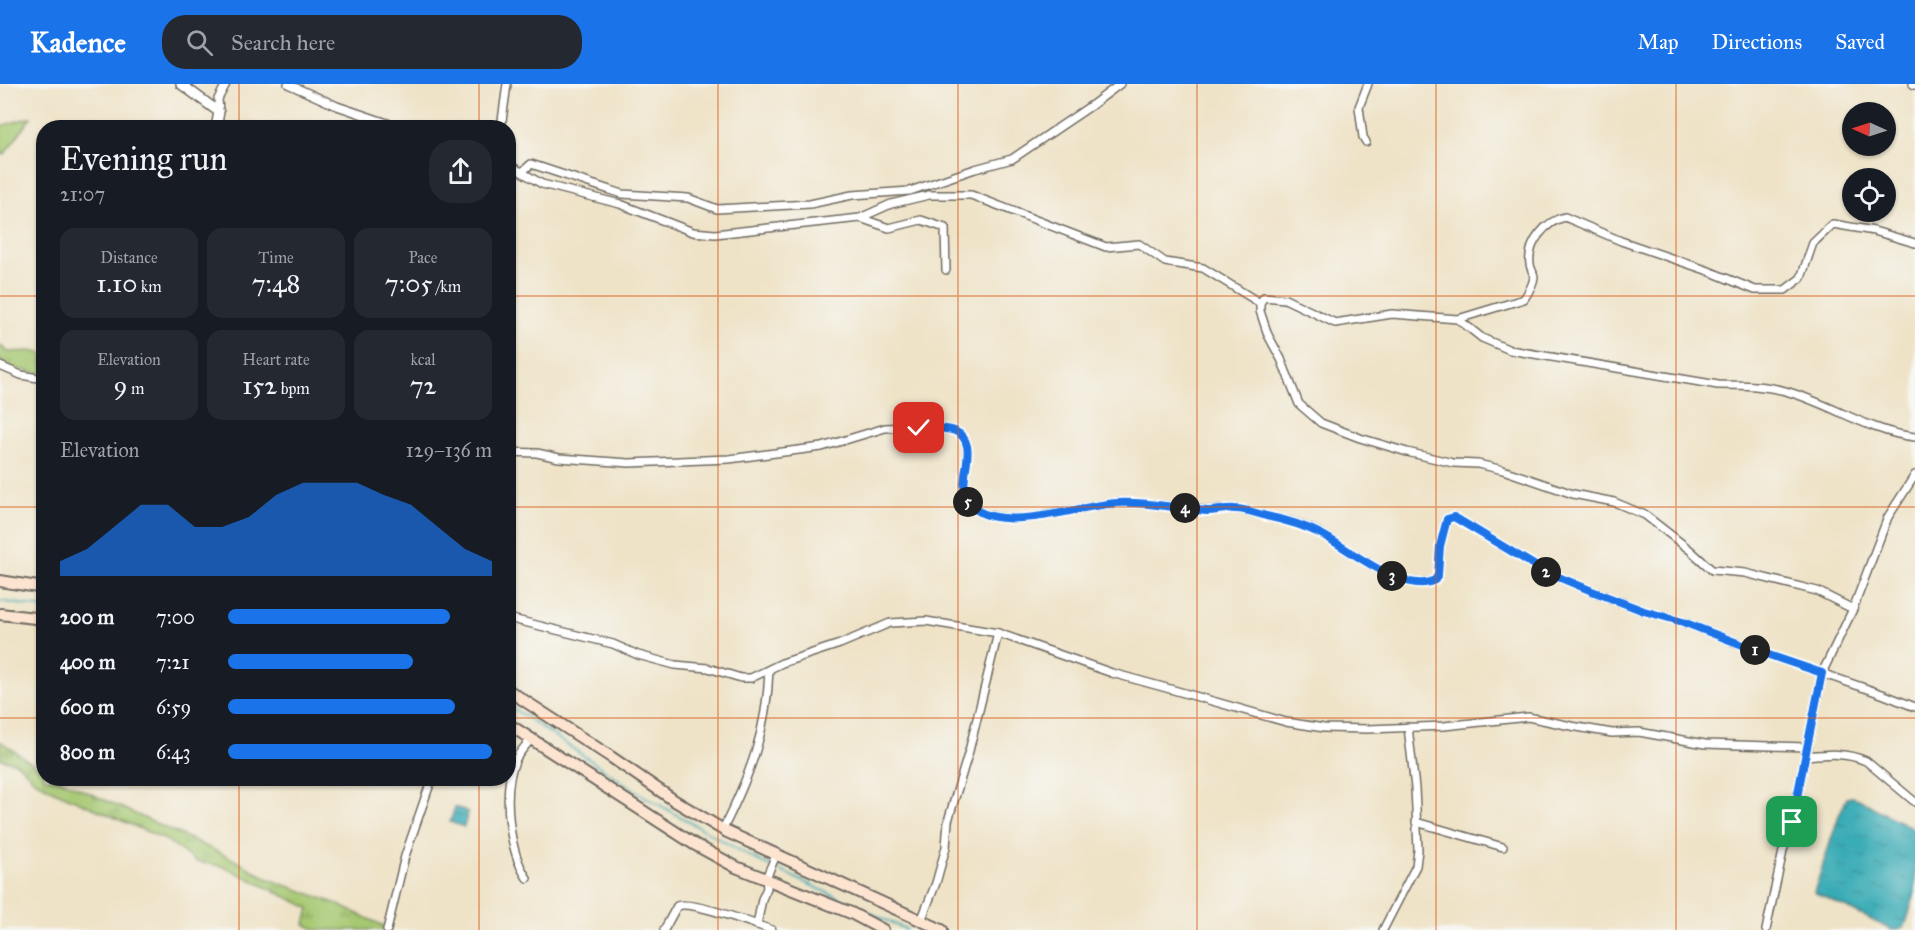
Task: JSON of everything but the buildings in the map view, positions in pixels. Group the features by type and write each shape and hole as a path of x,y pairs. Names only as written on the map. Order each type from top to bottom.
{"main road":[{"path":"0,580 36,587"},
{"path":"0,614 36,618"},
{"path":"516,695 675,801 723,829 942,930"},
{"path":"516,729 694,844 736,867 851,913 883,930"}],"street":[{"path":"181,84 219,112"},
{"path":"218,120 218,99 226,84"},
{"path":"288,84 337,106 378,120"},
{"path":"502,120 507,84"},
{"path":"522,172 531,164 622,194 688,198 717,209 810,204 852,195 910,191 1012,159 1120,84"},
{"path":"1366,142 1359,107 1368,84"},
{"path":"516,169 542,184 620,204 693,232 715,234 860,218 891,204 929,195 970,195 1106,247 1139,244 1165,262 1203,268 1260,303"},
{"path":"1853,609 1816,591 1744,573 1712,570 1645,515 1614,502 1573,494 1503,470 1478,464 1453,463 1407,452 1321,423 1299,404 1281,358 1268,335 1260,311 1260,303 1264,297 1285,299 1335,323 1392,314 1458,319 1524,299 1534,276 1530,264 1530,253 1543,229 1551,222 1565,217 1621,241 1706,270 1755,290 1785,290 1801,278 1813,243 1833,224 1874,231 1915,243"},
{"path":"860,218 889,228 921,220 945,228 946,270"},
{"path":"1458,319 1482,338 1510,350 1718,385 1751,385 1791,393 1863,424 1915,438"},
{"path":"0,366 21,375 36,378"},
{"path":"516,452 629,463 711,460 822,447 885,428 953,430 961,435 967,447 968,456 963,488 966,499 977,510 993,516 1043,516 1118,503 1142,503 1206,511 1239,509 1296,522 1323,535 1377,569 1398,579 1420,583 1435,580 1438,575 1443,528 1447,519 1454,517 1544,571 1592,591 1915,707"},
{"path":"1766,930 1808,747 1822,673 1853,609 1888,518 1915,475"},
{"path":"516,620 613,644 638,655 675,665 708,668 741,678 751,678 782,663 840,644 890,623 926,621 998,633 1112,672 1286,722 1324,728 1368,729 1486,723 1528,717 1612,733 1639,732 1705,744 1808,747"},
{"path":"921,921 936,884 946,847 948,822 967,759 998,633"},
{"path":"723,829 737,802 756,753 764,720 769,670"},
{"path":"1383,930 1416,866 1415,788 1408,727"},
{"path":"516,759 531,739"},
{"path":"1806,756 1846,754 1857,757 1866,761 1915,802"},
{"path":"387,930 405,856 429,786"},
{"path":"510,786 507,798 515,850 527,878"},
{"path":"1416,822 1503,847"},
{"path":"757,926 762,899 767,888 766,878 776,855"},
{"path":"664,930 680,904 694,906 772,930"}],"green space":[{"path":"31,117 4,155 0,153 0,126"},
{"path":"0,345 7,352 36,352 36,373 9,367 0,361"},
{"path":"0,741 36,766 36,781 17,763 1,759"},
{"path":"45,786 74,786 229,857 269,879 332,902 384,926 383,930 316,930 305,924 309,908 225,867 195,861 166,840"}],"water":[{"path":"1852,797 1915,829 1915,892 1904,928 1892,930 1814,892 1839,815 1847,798"},
{"path":"455,807 468,812 464,827 450,822"}],"waterway":[{"path":"0,601 36,607"},
{"path":"516,710 642,795 753,858 907,930"}],"route":[{"path":"919,428 953,430 961,435 967,447 968,456 963,488 966,499 977,510 993,516 1043,516 1118,503 1142,503 1206,511 1239,509 1296,522 1323,535 1377,569 1398,579 1420,583 1431,583 1438,575 1443,528 1447,519 1454,517 1544,571 1644,611 1683,622 1822,673 1792,822"}]}
